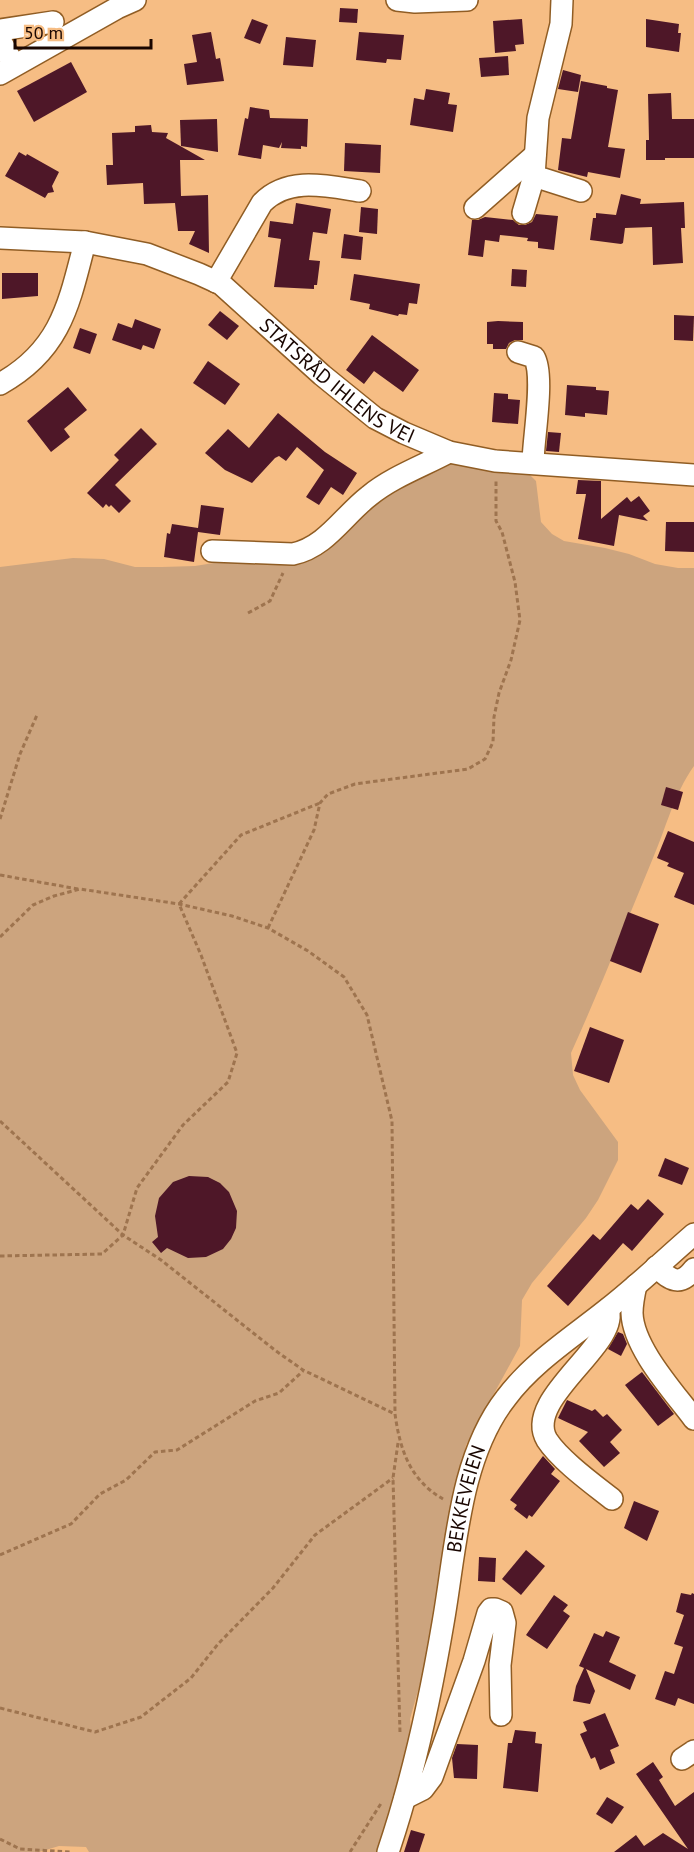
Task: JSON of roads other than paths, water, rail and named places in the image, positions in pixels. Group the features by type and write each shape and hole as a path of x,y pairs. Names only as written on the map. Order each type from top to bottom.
{"street":[{"path":"0,40 7,70 135,0"},
{"path":"397,0 424,2 467,0"},
{"path":"523,213 535,166 537,118 561,24 562,0"},
{"path":"0,30 53,22"},
{"path":"535,166 581,191"},
{"path":"475,208 535,166"},
{"path":"216,282 262,203 269,195 281,189 299,185 360,191"},
{"name":"STATSRÅD IHLENS VEI","path":"0,238 85,242 147,254 176,263 216,282 233,294 322,375 375,418 450,452 495,461 694,475"},
{"path":"0,384 35,360 56,332 73,288 85,242"},
{"path":"518,352 534,357 537,362 538,386 532,463"},
{"path":"212,551 293,554 304,551 315,546 368,496 450,452"},
{"name":"BEKKEVEIEN","path":"388,1852 396,1795 443,1623 460,1509 473,1464 488,1426 506,1397 542,1361 608,1309 694,1234"},
{"path":"657,1267 674,1280 684,1278 694,1269"},
{"path":"636,1285 632,1313 633,1325 640,1343 694,1419"},
{"path":"608,1309 610,1315 606,1328 554,1396 543,1420 546,1438 554,1449 612,1499"},
{"path":"396,1795 423,1789 432,1777 491,1609 502,1612 505,1623 500,1665 501,1715"}]}
